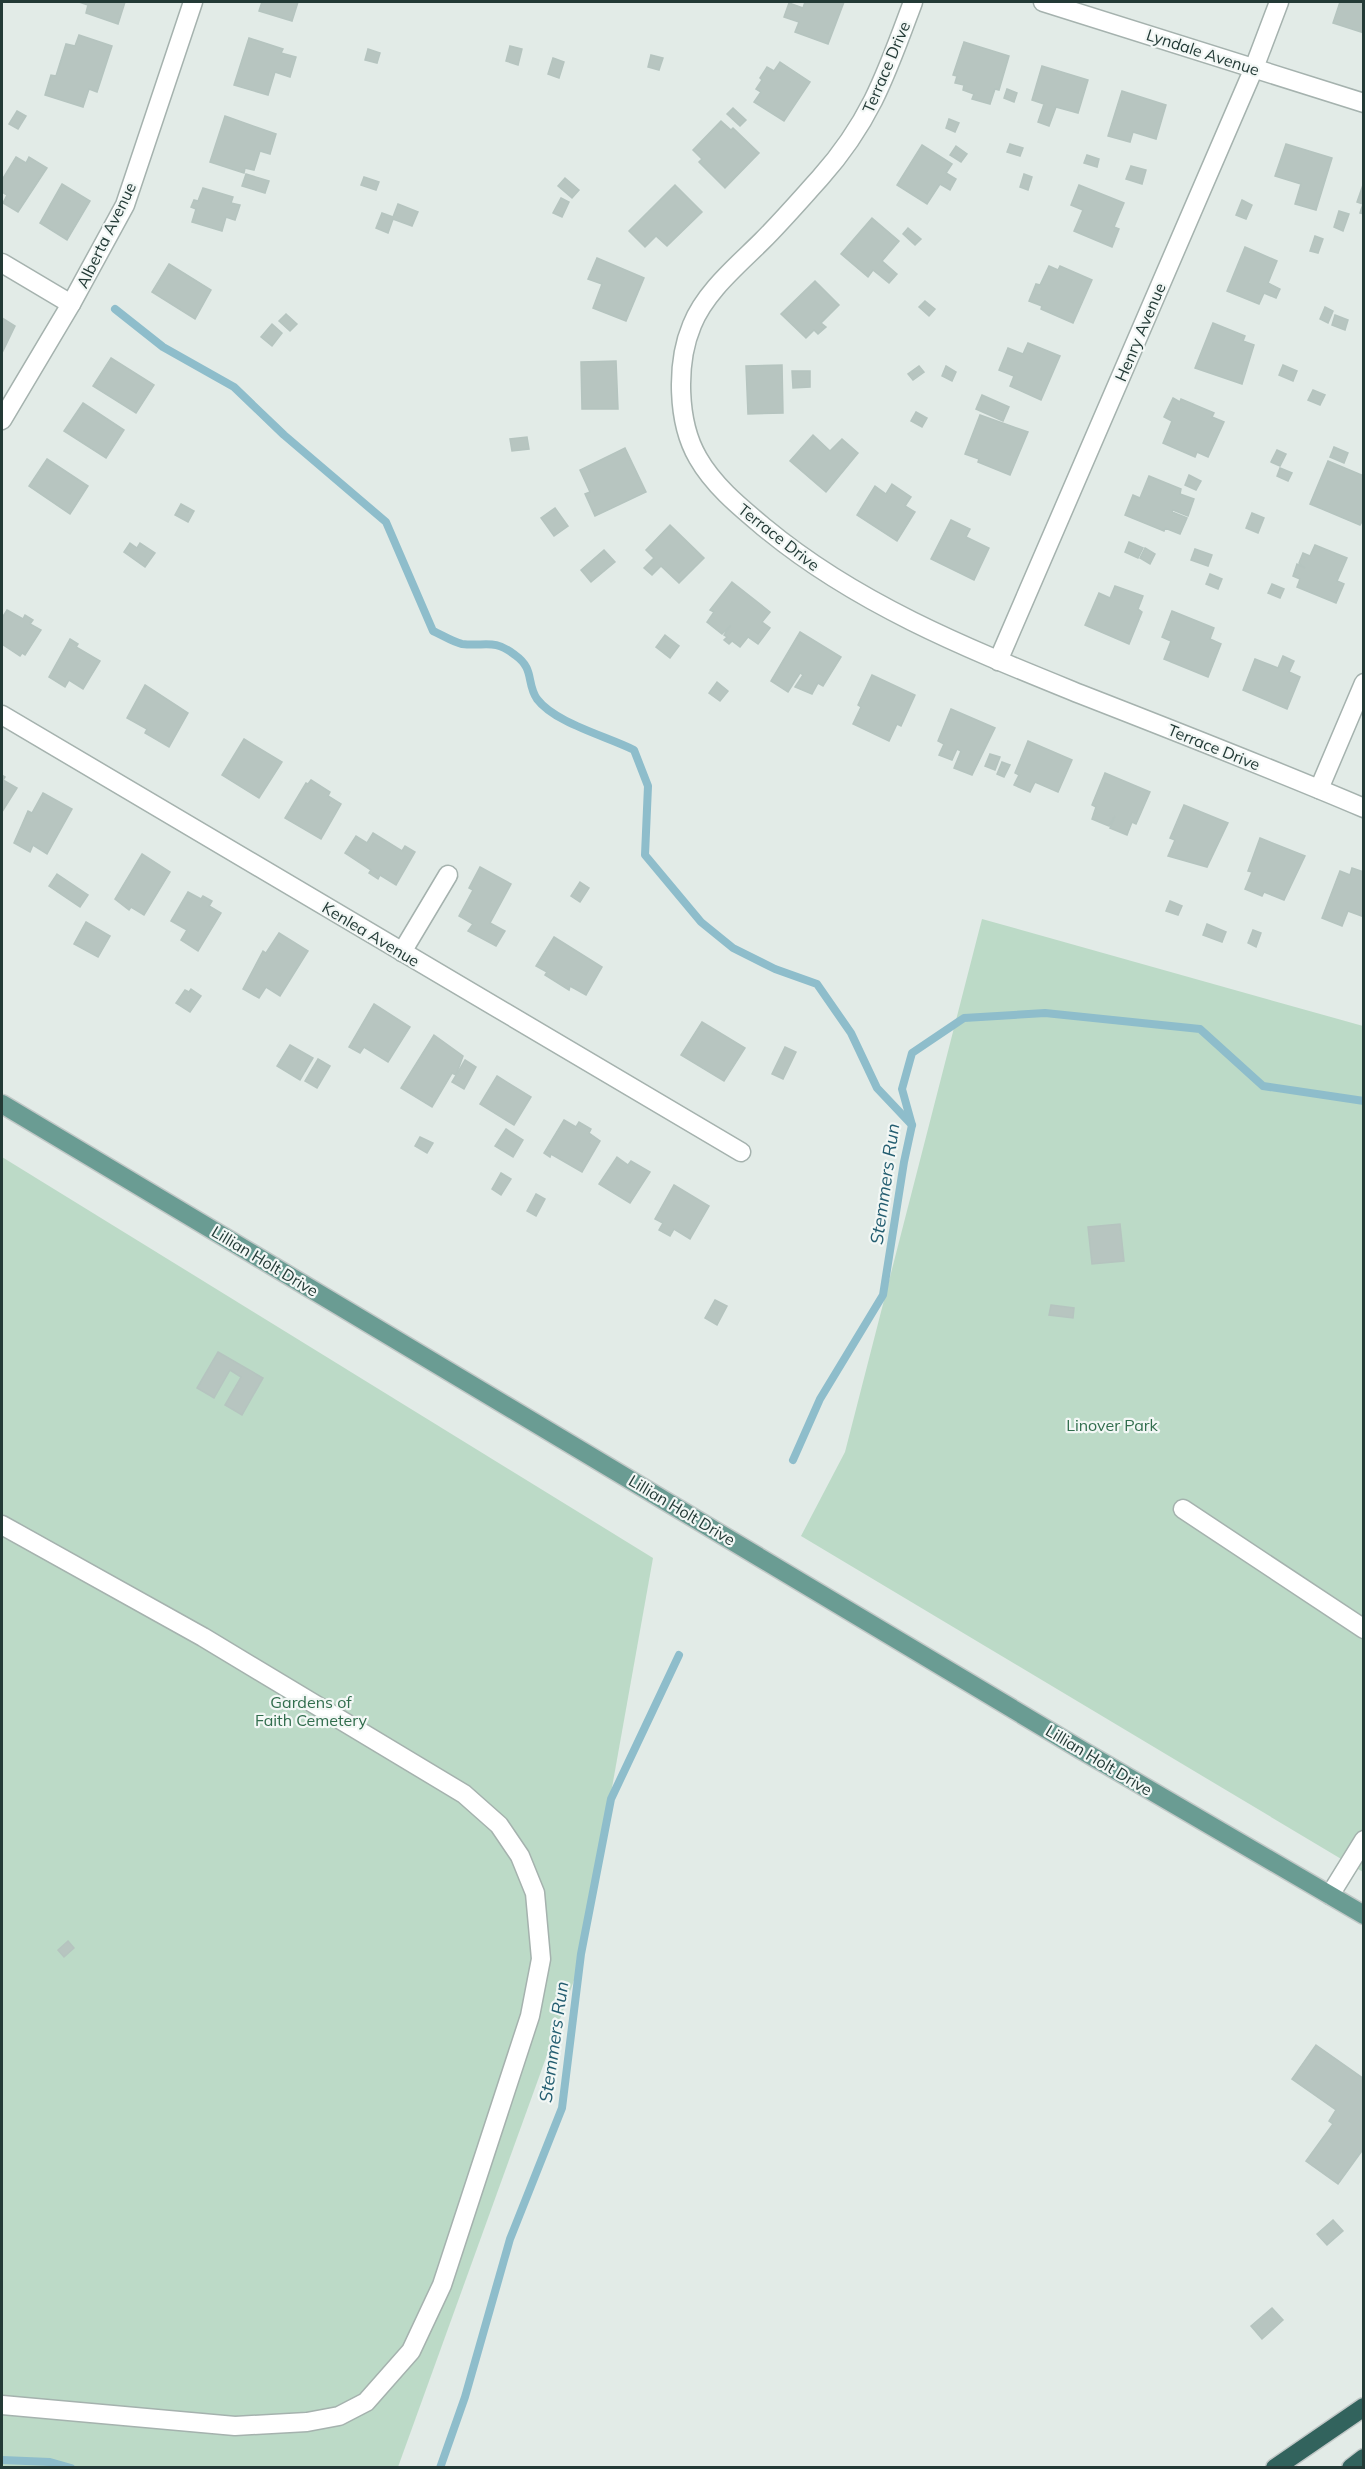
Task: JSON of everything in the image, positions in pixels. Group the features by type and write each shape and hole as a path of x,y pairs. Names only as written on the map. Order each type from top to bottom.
{"highway":[{"path":"1275,2468 1364,2407"},
{"path":"1351,2468 1364,2458"}],"main road":[{"name":"Lillian Holt Drive","path":"2,1104 1073,1744 1364,1915"}],"street":[{"name":"Alberta Avenue","path":"2,420 71,304 124,205 193,2"},
{"name":"Terrace Drive","path":"913,2 887,72 870,110 853,137 815,184 728,274 692,323 685,348 682,380 687,433 697,457 713,479 738,505 783,542 837,582 914,624 998,661 1364,808"},
{"name":"Lyndale Avenue","path":"1042,2 1364,103"},
{"name":"Henry Avenue","path":"998,661 1254,68 1279,2"},
{"path":"2,262 71,304"},
{"path":"1319,789 1364,683"},
{"name":"Kenlea Avenue","path":"2,715 741,1152"},
{"path":"402,952 448,875"},
{"path":"1184,1509 1364,1629"},
{"path":"2,1525 203,1637 464,1794 499,1826 520,1856 535,1893 541,1959 530,2016 442,2286 411,2351 366,2402 339,2416 307,2422 236,2426 2,2405"},
{"path":"1330,1895 1364,1840"}],"green space":[{"name":"Linover Park","path":"982,919 1363,1026 1363,1872 801,1536 845,1452"},
{"name":"Gardens of Faith Cemetery","path":"2,1157 653,1558 581,1961 398,2467 2,2467"}],"building":[{"path":"79,2 125,2 118,24 86,13 88,5"},
{"path":"262,2 298,2 292,21 259,11"},
{"path":"805,2 844,2 828,44 795,32 799,22 784,17 789,3 803,8"},
{"path":"1340,2 1364,2 1364,33 1333,23"},
{"path":"79,35 112,46 97,92 89,89 83,107 45,95 51,75 56,76 66,44 75,46"},
{"path":"249,38 283,49 281,53 296,57 290,77 275,72 268,95 234,85"},
{"path":"964,42 1009,56 999,90 995,89 990,104 972,99 974,94 963,90 964,85 955,83 957,76 953,75"},
{"path":"510,46 522,49 518,65 506,61"},
{"path":"368,49 380,53 377,63 365,60"},
{"path":"651,55 663,58 659,70 648,67"},
{"path":"553,58 564,62 559,78 548,74"},
{"path":"780,62 810,82 784,121 754,102 761,92 756,89 767,67 774,71"},
{"path":"1042,66 1088,80 1078,113 1056,107 1049,126 1038,122 1044,104 1032,100"},
{"path":"1007,89 1017,93 1014,102 1004,98"},
{"path":"1122,91 1166,105 1156,139 1133,132 1130,142 1108,136"},
{"path":"733,108 746,120 740,126 727,114"},
{"path":"17,111 26,116 18,129 9,124"},
{"path":"225,116 276,134 270,154 260,151 254,170 245,168 244,173 210,162"},
{"path":"949,119 959,123 955,132 946,128"},
{"path":"721,121 731,130 733,128 759,153 725,188 699,162 702,159 693,150"},
{"path":"1010,144 1023,148 1020,156 1007,152"},
{"path":"1286,144 1332,158 1316,210 1295,204 1301,184 1275,176"},
{"path":"922,145 952,164 946,173 956,179 950,190 940,184 927,204 897,185"},
{"path":"956,146 967,154 961,162 950,155"},
{"path":"1087,155 1099,159 1097,167 1084,163"},
{"path":"16,157 26,163 29,157 47,168 18,212 3,203 7,195 2,192 2,180"},
{"path":"1131,166 1146,170 1142,184 1126,179"},
{"path":"246,174 269,181 265,193 242,186"},
{"path":"1024,174 1032,177 1028,190 1020,187"},
{"path":"364,177 379,182 376,190 361,185"},
{"path":"565,178 579,190 572,198 558,186"},
{"path":"1364,182 1364,214 1360,213 1363,204 1357,202"},
{"path":"62,184 90,201 67,240 40,223"},
{"path":"675,185 702,212 667,246 656,236 645,247 629,231"},
{"path":"1079,185 1124,203 1114,227 1119,229 1112,247 1074,231 1083,210 1071,205"},
{"path":"203,188 233,197 231,203 240,205 235,220 226,217 222,231 192,222 196,209 191,207 194,200 198,201"},
{"path":"561,198 569,202 562,217 553,213"},
{"path":"1242,200 1252,205 1246,219 1236,215"},
{"path":"398,204 418,212 412,226 393,219 388,233 376,228 382,213 393,217"},
{"path":"1339,211 1349,214 1343,231 1334,227"},
{"path":"872,218 899,241 882,261 897,274 889,283 873,270 868,277 841,254"},
{"path":"908,228 921,239 915,245 903,234"},
{"path":"1315,236 1323,239 1318,253 1310,251"},
{"path":"1245,247 1277,261 1268,283 1280,289 1276,298 1264,293 1259,304 1227,291"},
{"path":"597,258 644,278 626,321 593,308 602,284 588,279"},
{"path":"169,264 211,290 195,319 152,292"},
{"path":"1049,266 1058,270 1060,266 1092,280 1073,323 1029,301 1036,284 1040,285"},
{"path":"815,281 839,305 821,323 826,327 818,334 814,330 806,338 781,314"},
{"path":"925,301 935,309 929,316 919,307"},
{"path":"1325,307 1333,311 1328,323 1320,319"},
{"path":"286,314 297,324 290,331 279,321"},
{"path":"1335,315 1348,320 1345,330 1332,325"},
{"path":"2,318 15,326 2,353"},
{"path":"1213,323 1245,336 1243,341 1254,345 1242,384 1195,368"},
{"path":"272,324 282,333 272,346 261,337"},
{"path":"1028,343 1060,356 1041,400 1010,386 1014,376 999,370 1008,348 1023,354"},
{"path":"111,358 154,385 136,413 93,386"},
{"path":"616,361 618,409 582,409 581,362"},
{"path":"782,365 783,413 748,414 746,366"},
{"path":"1283,365 1297,371 1293,381 1279,375"},
{"path":"919,366 924,372 913,380 908,374"},
{"path":"946,366 956,372 952,381 942,376"},
{"path":"792,371 810,371 810,387 793,388"},
{"path":"1313,390 1325,395 1320,405 1308,400"},
{"path":"982,395 1009,407 1003,421 976,409"},
{"path":"1173,398 1180,402 1181,399 1214,413 1212,417 1224,422 1208,457 1197,452 1195,457 1163,443 1172,421 1164,417"},
{"path":"83,403 124,430 106,458 64,431"},
{"path":"916,412 927,418 922,427 911,421"},
{"path":"980,415 1028,432 1010,475 965,454"},
{"path":"813,435 830,451 842,439 858,453 826,492 790,461"},
{"path":"527,437 529,449 512,451 510,439"},
{"path":"1334,447 1348,453 1344,463 1330,457"},
{"path":"625,448 646,492 595,516 585,494 590,492 580,470"},
{"path":"1277,450 1286,454 1280,466 1271,462"},
{"path":"47,459 88,486 70,514 29,486"},
{"path":"1328,461 1364,476 1364,518 1360,525 1310,504"},
{"path":"1280,468 1292,473 1288,481 1277,476"},
{"path":"1189,475 1201,481 1196,490 1185,485"},
{"path":"1149,476 1181,489 1180,494 1194,499 1188,516 1173,510 1172,512 1187,518 1180,534 1165,528 1164,531 1125,515 1133,495 1140,498"},
{"path":"892,484 911,497 905,506 915,512 897,541 857,515 875,486 886,494"},
{"path":"181,504 194,511 188,522 175,515"},
{"path":"555,508 568,526 554,536 541,518"},
{"path":"1252,513 1264,518 1258,533 1246,528"},
{"path":"951,520 970,529 966,537 989,548 974,580 931,559"},
{"path":"670,525 704,558 679,583 661,566 652,575 644,568 654,558 646,550"},
{"path":"1129,542 1143,548 1138,558 1125,552"},
{"path":"130,543 137,548 140,543 155,553 145,567 124,552"},
{"path":"1315,545 1347,558 1337,581 1344,584 1336,603 1297,587 1300,579 1293,576 1297,564 1305,568 1299,563 1303,553 1310,556"},
{"path":"1145,548 1155,554 1150,564 1140,558"},
{"path":"1195,549 1212,555 1208,566 1191,560"},
{"path":"604,550 615,562 591,582 581,570"},
{"path":"1210,574 1222,579 1218,589 1206,584"},
{"path":"732,582 770,612 762,622 770,628 758,644 748,637 740,647 732,641 729,644 724,640 727,637 724,635 731,625 722,634 707,622 714,612 710,610"},
{"path":"1272,584 1284,589 1280,598 1268,593"},
{"path":"1115,586 1143,596 1138,609 1142,612 1129,644 1085,625 1099,593 1110,598"},
{"path":"7,610 23,619 25,615 33,620 30,624 41,630 25,655 22,653 20,656 2,644 2,618"},
{"path":"1172,611 1214,628 1210,639 1221,644 1208,677 1164,659 1171,641 1162,637"},
{"path":"800,632 841,657 823,686 818,683 812,694 795,687 803,675 800,673 788,692 771,681"},
{"path":"665,635 679,646 670,658 656,647"},
{"path":"70,639 78,644 76,647 100,661 83,689 69,680 65,687 49,677"},
{"path":"1283,656 1294,661 1289,672 1300,677 1287,709 1243,690 1255,659 1278,668"},
{"path":"872,675 915,695 901,726 897,724 889,741 853,724 861,707 858,705"},
{"path":"717,682 728,691 720,701 709,693"},
{"path":"145,685 188,713 169,747 145,733 147,729 127,718"},
{"path":"951,709 995,728 972,775 954,768 961,751 957,749 952,760 939,755 944,744 938,741"},
{"path":"244,739 282,762 259,798 222,775"},
{"path":"1028,741 1072,760 1058,792 1035,782 1030,792 1014,785 1019,775 1015,773"},
{"path":"990,754 1000,757 995,770 985,766"},
{"path":"1002,762 1010,765 1004,777 997,774"},
{"path":"1105,773 1150,792 1136,824 1132,822 1127,835 1110,828 1115,816 1109,826 1092,819 1096,807 1092,805"},
{"path":"2,775 5,777 3,780 17,788 2,812"},
{"path":"311,780 330,792 328,796 341,804 321,839 285,818 306,783 308,784"},
{"path":"43,793 72,809 47,854 33,845 30,852 14,843 28,811 32,813"},
{"path":"1184,805 1228,823 1207,867 1168,856 1175,840 1170,838"},
{"path":"373,833 402,851 405,846 415,852 396,885 380,875 378,879 369,873 371,870 345,853 356,836 367,843"},
{"path":"1260,838 1305,856 1284,900 1264,892 1262,896 1245,889 1252,872 1248,871"},
{"path":"142,854 170,872 144,915 131,907 129,910 115,899"},
{"path":"480,867 511,884 490,923 505,931 496,946 468,931 473,924 459,916 473,890 469,888"},
{"path":"1352,868 1364,872 1364,917 1348,911 1342,926 1322,918 1340,871 1350,875"},
{"path":"57,874 88,895 80,907 49,886"},
{"path":"580,882 589,888 580,902 571,896"},
{"path":"188,892 201,899 203,896 212,901 209,906 221,913 198,951 181,940 187,930 171,921"},
{"path":"1170,901 1182,906 1178,915 1166,911"},
{"path":"86,922 110,936 98,957 74,944"},
{"path":"1207,924 1226,932 1222,942 1203,935"},
{"path":"1253,930 1261,933 1256,947 1248,943"},
{"path":"279,933 308,951 280,996 266,987 259,998 243,989 263,951 266,953"},
{"path":"554,937 602,967 586,995 570,986 569,990 545,975 547,972 536,966"},
{"path":"191,989 201,996 190,1012 176,1003 185,990 189,992"},
{"path":"374,1004 410,1027 388,1062 364,1047 360,1053 349,1047"},
{"path":"702,1022 745,1048 724,1081 681,1055"},
{"path":"434,1035 463,1056 456,1075 452,1073 432,1107 401,1088"},
{"path":"290,1045 313,1058 300,1080 277,1066"},
{"path":"785,1047 796,1052 783,1079 772,1074"},
{"path":"318,1059 330,1066 317,1088 305,1081"},
{"path":"465,1060 476,1067 464,1089 452,1082"},
{"path":"497,1076 531,1097 514,1125 480,1104"},
{"path":"564,1120 576,1127 579,1122 591,1129 589,1133 600,1141 582,1172 551,1154 550,1157 544,1153"},
{"path":"506,1129 523,1140 513,1157 495,1146"},
{"path":"420,1137 433,1143 427,1153 415,1146"},
{"path":"617,1157 628,1165 631,1161 650,1172 630,1203 599,1184"},
{"path":"501,1173 511,1179 501,1195 492,1189"},
{"path":"674,1185 709,1206 690,1239 674,1229 670,1236 659,1230 663,1223 655,1219"},
{"path":"536,1194 545,1199 536,1216 527,1211"},
{"path":"1120,1224 1124,1261 1092,1264 1088,1227"},
{"path":"715,1300 727,1306 717,1325 705,1318"},
{"path":"1051,1305 1074,1308 1073,1318 1049,1315"},
{"path":"218,1352 263,1378 242,1415 225,1405 241,1377 230,1370 214,1398 197,1388"},
{"path":"68,1941 74,1948 64,1957 58,1950"},
{"path":"1316,2045 1364,2079 1364,2148 1338,2184 1306,2161 1333,2124 1329,2121 1336,2110 1292,2079"},
{"path":"1333,2220 1343,2231 1327,2245 1317,2234"},
{"path":"1272,2308 1283,2320 1262,2339 1251,2326"}],"waterway":[{"path":"115,309 163,347 234,387 284,435 386,522 433,631 462,644 495,645 507,650 521,660 525,666 534,693 545,708 568,722 634,750 648,786 645,855 701,922 733,948 775,969 817,984 851,1033 877,1088 912,1125"},
{"name":"Stemmers Run","path":"793,1460 820,1399 883,1295 912,1125 902,1089 912,1053 964,1018 1045,1013 1200,1029 1263,1086 1364,1101"},
{"name":"Stemmers Run","path":"440,2468 465,2397 510,2239 562,2108 581,1954 611,1799 679,1655"},
{"name":"Stemmers Run","path":"2,2460 50,2462 71,2468"}]}
